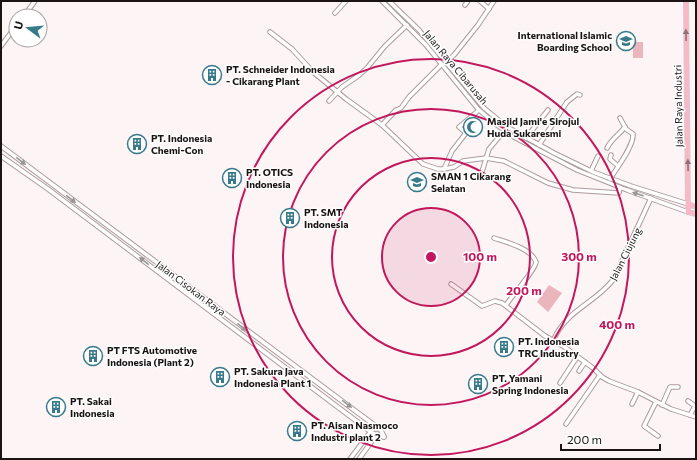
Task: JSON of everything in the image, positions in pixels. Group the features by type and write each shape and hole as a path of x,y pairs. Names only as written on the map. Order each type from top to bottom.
{"main road":[{"name":"Jalan Raya Industri","path":"686,1 688,212"},
{"name":"Jalan Raya Cibarusah","path":"688,204 696,207"},
{"name":"Jalan Raya Cibarusah","path":"688,212 696,214"}],"street":[{"path":"336,13 346,1"},
{"name":"Jalan Raya Cibarusah","path":"382,1 407,25 442,64 479,110 526,138 591,171 610,179 688,204"},
{"name":"Jalan Raya Cibarusah","path":"389,1 419,30 446,62 485,113 504,131 577,170 620,188 688,212"},
{"path":"465,5 468,1"},
{"path":"480,1 489,9"},
{"path":"446,62 454,55 478,25 494,1"},
{"path":"329,101 337,91 362,73 385,46 407,25"},
{"path":"270,32 292,48 313,72 382,125 424,164 438,169 444,169 454,167 463,161 486,158 504,161 548,183 574,190 619,193 620,188"},
{"path":"1,46 8,37"},
{"path":"382,125 396,110 401,108 409,97 442,64"},
{"path":"539,145 567,102 576,95 580,95"},
{"path":"444,169 452,151 466,133 459,127 479,110"},
{"path":"526,138 548,110"},
{"path":"610,179 633,138 633,134 625,127 620,118"},
{"path":"500,128 503,124"},
{"path":"607,148 615,136 625,127"},
{"path":"481,175 491,146 504,131"},
{"name":"Jalan Cisokan Raya","path":"1,146 381,430 384,437 371,432 48,189 1,156"},
{"path":"611,155 611,160 618,166"},
{"path":"591,171 598,156"},
{"name":"Jalan Ciujung","path":"553,341 560,326 568,317 604,290 613,280 653,193"},
{"path":"494,238 523,250 532,256 536,264 514,292 506,305"},
{"path":"451,284 482,306 495,301 506,305 541,333 559,343 609,381 638,392 671,409 696,417"},
{"path":"560,383 577,357"},
{"path":"579,371 585,362"},
{"path":"566,424 600,375"},
{"path":"662,405 670,387 678,387"},
{"path":"632,404 638,392"},
{"path":"688,401 695,406 690,415"},
{"path":"656,402 644,426 658,436"},
{"path":"350,459 375,426"},
{"path":"359,459 381,430"}],"shaded area":[{"path":"633,42 643,42 643,58 633,58"},
{"path":"549,285 562,293 548,312 537,302"}],"place":[{"name":"International Islamic Boarding School","path":"626,41"},
{"name":"PT. Schneider Indonesia - Cikarang Plant","path":"212,75"},
{"name":"Masjid Jami'e Sirojul Huda Sukaresmi","path":"473,127"},
{"name":"PT. Indonesia Chemi-Con","path":"137,144"},
{"name":"PT. OTICS Indonesia","path":"232,178"},
{"name":"SMAN 1 Cikarang Selatan","path":"417,182"},
{"name":"PT. SMT Indonesia","path":"290,218"},
{"name":"PT. Indonesia TRC Industry","path":"504,347"},
{"name":"PT FTS Automotive Indonesia (Plant 2)","path":"93,356"},
{"name":"PT. Sakura Java Indonesia Plant 1","path":"220,377"},
{"name":"PT. Yamani Spring Indonesia","path":"478,384"},
{"name":"PT. Sakai Indonesia","path":"56,407"},
{"name":"PT. Aisan Nasmoco Industri plant 2","path":"297,431"}]}
